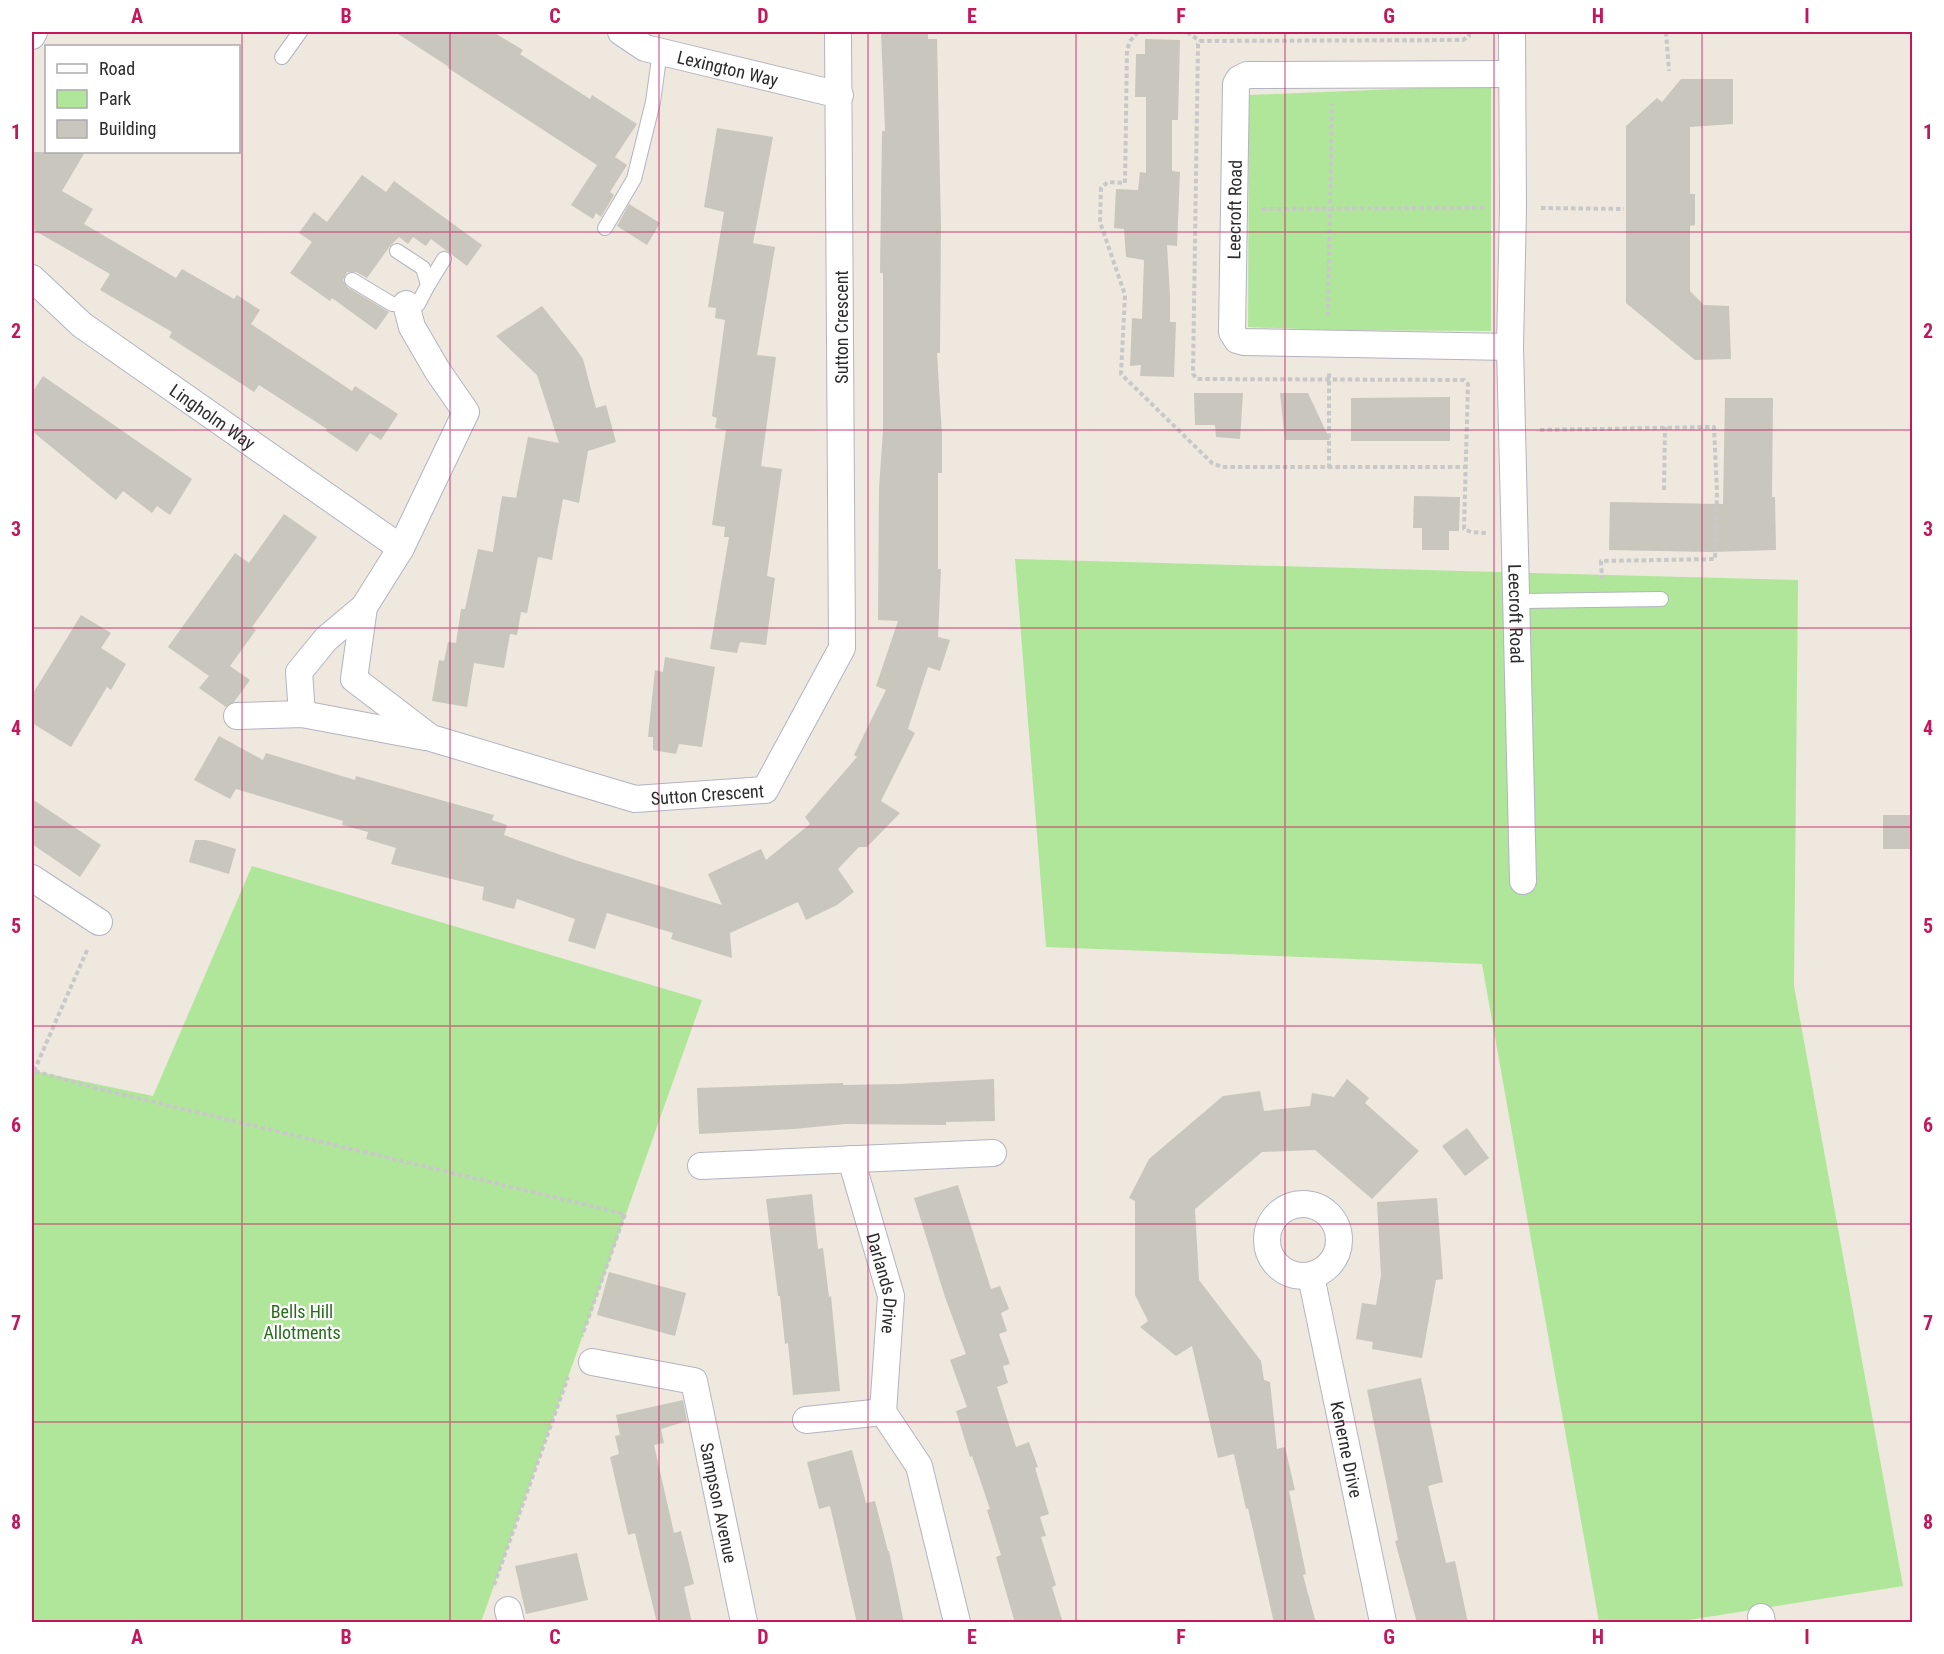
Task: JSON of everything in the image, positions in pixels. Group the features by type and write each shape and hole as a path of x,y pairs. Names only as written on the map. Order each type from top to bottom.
{"street":[{"path":"32,36 34,32"},
{"name":"Lexington Way","path":"621,32 645,48 840,95"},
{"name":"Sutton Crescent","path":"406,304 412,327 436,370 466,411 401,548 364,607 354,679 431,738 636,799 765,790 842,648 838,32"},
{"name":"Leecroft Road","path":"1512,32 1513,208 1510,347 1523,882"},
{"name":"Leecroft Road","path":"1510,347 1245,342 1237,340 1232,332 1236,84 1239,79 1247,75 1512,74"},
{"name":"Lingholm Way","path":"32,278 82,325 401,548"},
{"path":"302,714 299,672 326,639 364,607"},
{"path":"237,716 302,714 431,738"},
{"path":"32,878 99,922"},
{"path":"701,1166 993,1153"},
{"name":"Darlands Drive","path":"851,1159 891,1296 883,1412"},
{"name":"Kenerne Drive","path":"1311,1276 1383,1623"},
{"name":"Sampson Avenue","path":"580,1359 694,1381 744,1623"},
{"path":"806,1420 883,1412 919,1466 957,1623"}],"lane":[{"path":"282,57 300,32"},
{"path":"605,228 634,178 652,102 660,51"},
{"path":"397,251 423,268 428,285"},
{"path":"352,280 392,304 418,304 444,259"},
{"path":"1516,601 1661,599"}],"path":[{"path":"1187,32 1200,41 1463,40 1469,36 1469,32"},
{"path":"1329,468 1329,209 1335,32"},
{"path":"1666,32 1670,71"},
{"path":"1200,41 1198,44 1193,374 1197,379 1464,380 1468,384 1464,529 1471,532 1515,534"},
{"path":"1196,207 1235,209 1624,208"},
{"path":"1512,430 1714,427 1717,492 1715,560 1600,561 1605,600"},
{"path":"1664,490 1665,428"},
{"path":"32,1077 99,922"},
{"path":"34,1071 95,1088 625,1214 580,1359 493,1589"}],"green space":[{"path":"1491,85 1491,331 1248,327 1249,95"},
{"path":"1015,559 1798,580 1794,986 1903,1586 1676,1622 1599,1622 1482,964 1046,947"},
{"name":"Bells Hill Allotments","path":"252,866 702,1000 481,1622 32,1622 32,1078 34,1071 153,1096"}],"building":[{"path":"395,32 493,32 523,50 520,54 590,99 592,95 637,124 615,157 627,165 610,192 614,195 601,217 596,213 593,219 571,205 597,165"},
{"path":"881,32 928,32 928,39 937,39 941,227 940,353 937,353 942,435 942,473 938,473 938,569 941,569 938,637 950,640 940,671 928,667 908,729 915,733 881,801 900,813 867,847 859,847 838,869 854,892 837,905 806,920 798,902 730,933 732,958 671,939 673,933 607,913 595,949 568,941 575,919 517,899 514,909 482,900 484,887 391,864 396,848 366,839 368,832 342,825 343,821 236,789 230,799 194,780 219,736 263,760 266,753 355,780 356,776 494,815 492,820 507,825 504,835 578,861 722,905 708,874 761,849 766,860 810,824 805,817 857,757 854,755 886,690 876,686 898,621 878,620 879,488 883,431 883,273 880,273 882,131 885,131"},
{"path":"1145,39 1180,40 1178,120 1172,120 1172,171 1180,172 1177,246 1167,245 1170,322 1176,322 1174,377 1140,376 1141,365 1130,366 1132,318 1142,319 1144,260 1126,257 1124,229 1114,228 1116,189 1138,190 1140,172 1146,173 1146,97 1135,97 1136,54 1145,54"},
{"path":"1681,79 1733,79 1733,124 1690,127 1690,194 1695,194 1695,225 1690,226 1690,291 1704,305 1729,306 1731,359 1695,360 1626,303 1626,126 1657,98 1662,102"},
{"path":"717,128 773,137 753,243 775,247 757,355 776,357 761,466 782,469 767,576 775,578 766,645 740,642 737,653 710,649 729,537 724,537 725,527 712,525 726,430 715,428 717,418 712,416 725,320 715,318 716,308 708,307 724,212 704,207"},
{"path":"32,152 84,153 62,191 93,209 84,224 176,278 182,269 234,299 237,295 260,310 251,324 352,391 355,386 398,414 381,440 370,433 357,452 326,431 327,429 259,385 254,392 169,337 172,332 100,290 110,274 32,229"},
{"path":"362,175 386,192 394,181 482,245 467,266 431,239 426,246 413,237 408,244 399,237 367,278 356,272 347,272 343,280 347,287 389,312 376,330 332,298 330,301 290,273 312,242 299,233 314,212 327,222"},
{"path":"629,204 660,223 647,245 617,226"},
{"path":"542,306 583,359 596,408 606,405 616,442 588,451 579,503 563,499 552,560 538,557 527,613 521,612 517,635 510,634 504,668 474,663 467,707 432,701 439,660 444,661 448,642 456,643 461,609 465,609 478,549 493,552 502,496 516,498 528,437 559,443 537,375 496,336"},
{"path":"43,376 192,479 170,515 157,506 152,513 123,491 116,500 32,431 32,393"},
{"path":"1194,393 1243,393 1240,439 1216,437 1215,425 1195,425"},
{"path":"1280,393 1308,393 1330,440 1285,440"},
{"path":"1450,397 1450,441 1351,441 1351,398"},
{"path":"1725,398 1773,398 1772,497 1775,497 1776,550 1711,552 1609,550 1610,502 1723,504"},
{"path":"1414,496 1460,497 1459,531 1449,531 1449,550 1422,550 1422,528 1413,528"},
{"path":"284,514 317,537 252,627 256,630 230,666 250,680 234,702 226,707 199,688 209,676 168,647 235,553 249,563"},
{"path":"81,615 111,633 101,648 126,664 111,690 107,687 71,747 32,723 32,695"},
{"path":"665,657 715,667 702,747 679,744 676,754 653,750 653,737 648,737 655,670 663,672"},
{"path":"32,799 101,845 80,877 32,844"},
{"path":"1883,815 1912,815 1912,849 1883,849"},
{"path":"195,840 206,840 236,849 229,874 189,862"},
{"path":"994,1079 995,1121 946,1122 946,1125 845,1124 699,1134 697,1088 843,1083 843,1085 900,1084"},
{"path":"1347,1079 1369,1098 1365,1103 1419,1151 1372,1199 1315,1150 1262,1152 1195,1209 1199,1280 1261,1361 1264,1380 1270,1382 1277,1449 1285,1447 1295,1490 1289,1491 1306,1574 1303,1575 1316,1623 1274,1623 1234,1454 1218,1458 1192,1346 1176,1356 1140,1327 1148,1321 1135,1295 1135,1201 1129,1198 1149,1159 1223,1096 1260,1091 1264,1111 1310,1106 1312,1093 1334,1097"},
{"path":"1467,1128 1489,1158 1465,1176 1442,1146"},
{"path":"958,1185 991,1289 1000,1286 1009,1309 1001,1313 1007,1331 999,1334 1010,1364 1003,1366 1008,1383 997,1387 1016,1447 1029,1442 1038,1467 1035,1468 1049,1514 1040,1517 1046,1536 1041,1537 1056,1585 1052,1587 1063,1623 1015,1623 996,1557 1001,1555 987,1510 990,1509 972,1456 970,1457 956,1411 967,1407 950,1360 966,1354 945,1297 914,1198"},
{"path":"812,1194 818,1249 823,1248 829,1297 831,1296 840,1391 793,1395 788,1343 785,1344 766,1199"},
{"path":"1437,1198 1443,1279 1436,1280 1422,1358 1372,1349 1373,1342 1356,1339 1362,1303 1376,1305 1381,1275 1377,1202"},
{"path":"609,1272 686,1293 675,1336 597,1315"},
{"path":"1421,1378 1443,1482 1428,1486 1446,1563 1455,1561 1468,1623 1417,1623 1395,1541 1398,1540 1367,1390"},
{"path":"683,1400 687,1421 661,1429 664,1443 654,1445 674,1533 681,1531 694,1584 684,1587 692,1623 657,1623 635,1533 628,1535 610,1457 619,1454 615,1436 620,1435 616,1415"},
{"path":"852,1450 866,1503 875,1501 889,1551 904,1623 857,1623 830,1506 819,1509 807,1462"},
{"path":"577,1553 588,1600 526,1614 515,1566"}]}
